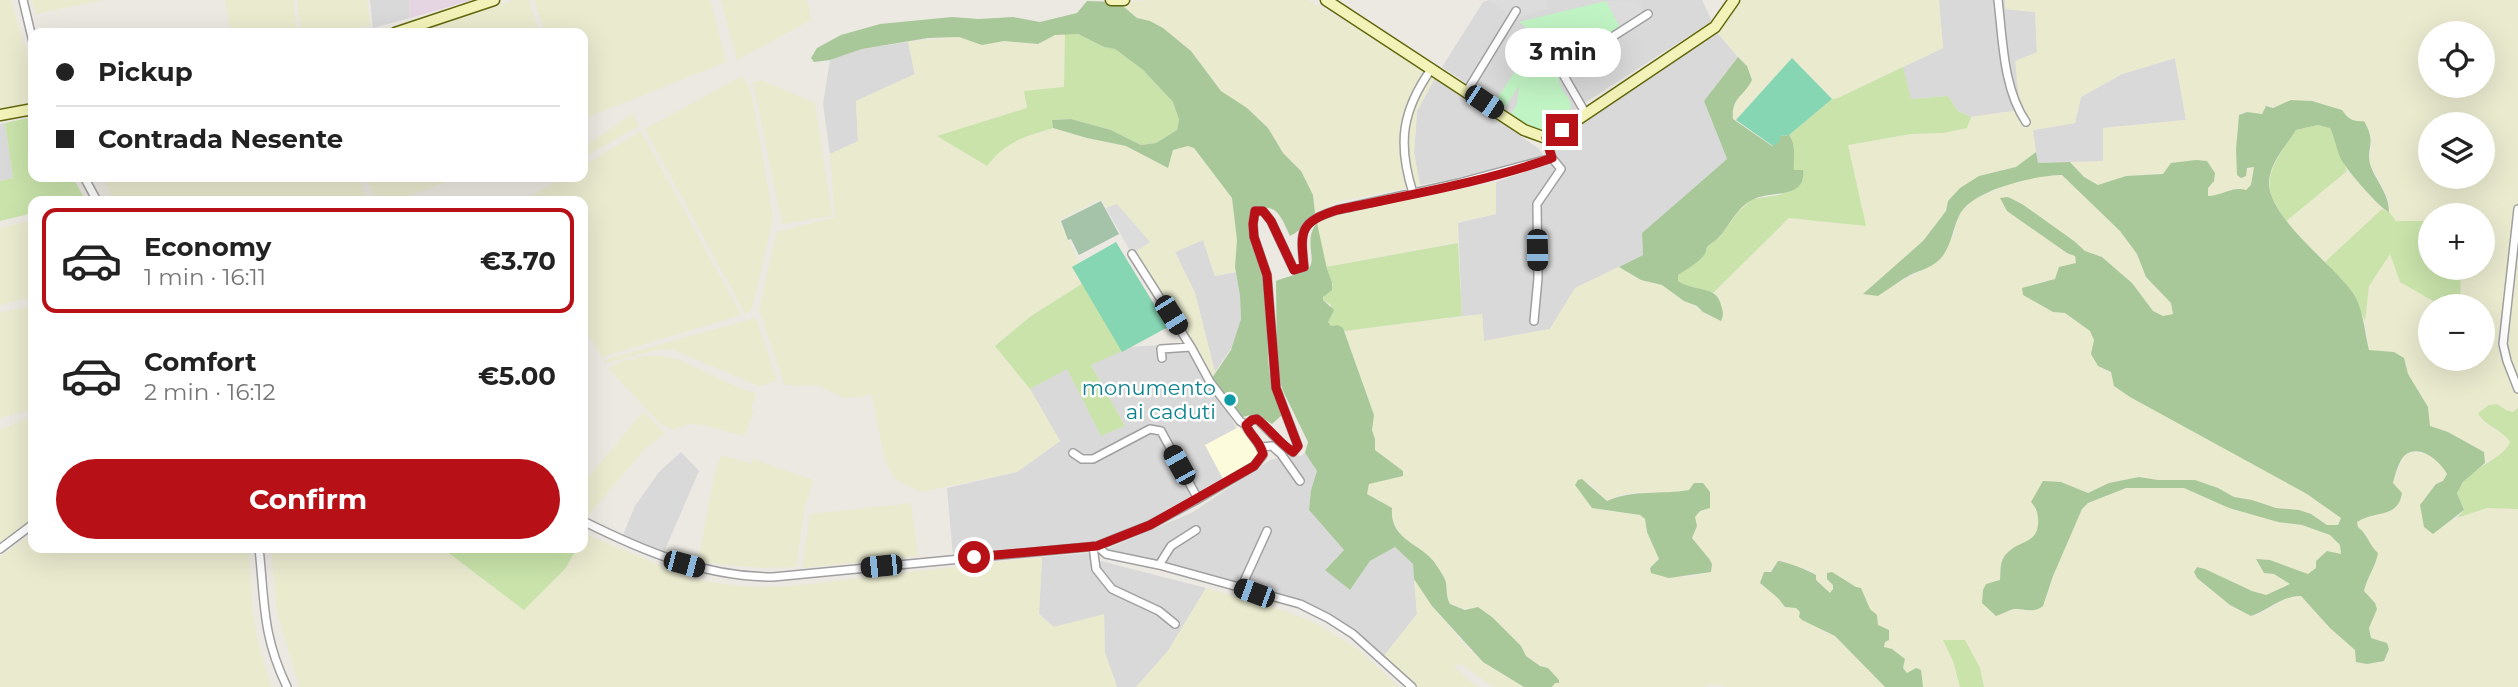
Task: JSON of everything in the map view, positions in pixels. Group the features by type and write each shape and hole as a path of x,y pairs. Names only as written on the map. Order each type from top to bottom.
{"street":[{"path":"23,0 30,28"},
{"path":"410,28 494,0"},
{"path":"1111,0 1124,0"},
{"path":"1326,0 1524,130 1546,138"},
{"path":"1546,138 1715,27 1734,0"},
{"path":"1998,0 2007,76 2016,107 2026,122"},
{"path":"1466,91 1516,11"},
{"path":"1586,114 1564,76 1567,66 1648,14"},
{"path":"1413,193 1406,173 1404,122 1412,102 1432,68"},
{"path":"0,115 28,110"},
{"path":"1534,321 1538,278 1537,204 1561,169 1552,158 1546,138"},
{"path":"1246,425 1257,419 1293,452 1298,446 1276,388 1267,275 1254,237 1255,211 1263,211 1271,221 1294,270 1299,270 1304,267 1301,240 1306,226 1318,216 1552,158"},
{"path":"2518,208 2503,344 2518,388"},
{"path":"588,524 621,540 684,564 744,577 773,578 1095,546 1150,525 1254,466 1263,454 1262,447 1246,425 1210,382 1132,254"},
{"path":"1162,358 1161,349 1191,347"},
{"path":"1073,453 1082,459 1093,459 1150,429 1161,431 1198,499"},
{"path":"1262,447 1272,446 1281,454 1300,481"},
{"path":"0,549 28,528"},
{"path":"1159,565 1171,546 1196,530"},
{"path":"1241,588 1267,531"},
{"path":"1095,546 1106,554 1159,565 1300,604 1328,618 1373,650 1412,687"},
{"path":"1095,546 1097,569 1112,589 1159,611 1175,624"},
{"path":"259,553 266,631 287,687"}],"shaded area":[{"path":"0,0 11,0 28,59 28,104 0,110"},
{"path":"32,0 103,0 36,14"},
{"path":"225,0 293,0 296,28 230,28"},
{"path":"297,0 367,0 370,25 357,28 300,28"},
{"path":"370,0 409,0 410,18 373,28"},
{"path":"409,0 472,0 410,18"},
{"path":"514,0 528,0 538,28 423,28"},
{"path":"534,0 710,0 726,62 588,117 588,28 543,28"},
{"path":"721,0 807,0 811,20 737,60"},
{"path":"1307,0 1370,35 1435,78 1417,111 1414,153 1420,185 1337,202 1315,213 1313,195 1301,171 1283,153 1268,128 1247,108 1226,97 1191,51 1175,37 1150,21 1137,18 1118,2"},
{"path":"1488,0 1545,0 1548,9 1515,18"},
{"path":"1637,0 1643,10 1621,29 1606,1"},
{"path":"1702,0 1712,21 1583,104 1542,134 1442,67 1483,2"},
{"path":"1736,0 1939,0 1943,48 1832,99 1792,59 1736,120 1733,119 1732,107 1747,89 1747,66 1715,30"},
{"path":"1939,0 2005,0 2005,9 2035,12 2037,53 2021,110 1971,117 1958,111 1948,96 1910,99 1903,67 1943,48"},
{"path":"2005,0 2518,0 2518,408 2513,412 2497,404 2489,405 2479,418 2503,433 2510,442 2503,453 2485,463 2484,452 2448,432 2430,426 2428,407 2408,374 2404,358 2394,352 2369,350 2365,321 2369,286 2390,254 2400,282 2421,294 2418,294 2418,371 2495,371 2495,294 2460,294 2461,280 2495,280 2495,203 2418,203 2418,221 2396,221 2389,212 2389,201 2369,162 2372,145 2370,132 2364,121 2355,122 2347,118 2278,106 2266,106 2262,114 2242,112 2237,131 2237,175 2254,167 2251,185 2246,191 2231,189 2221,196 2207,196 2208,188 2214,181 2163,174 2126,176 2098,185 2084,177 2070,162 2103,161 2103,128 2186,120 2175,58 2122,74 2081,97 2075,123 2033,130 2036,152 2016,167 1979,176 1948,201 1946,211 1923,241 1882,279 1895,284 1933,265 1954,234 1959,213 1975,199 2012,183 2043,175 2062,175 2120,231 2137,254 2146,277 2171,303 2173,315 2163,316 2153,311 2132,283 2102,257 2085,251 2022,204 2067,253 2075,256 2076,263 2057,272 2055,279 2032,284 2053,312 2065,313 2090,331 2094,340 2091,354 2098,366 2330,508 2341,518 2338,525 2327,525 2311,514 2234,497 2195,480 2139,477 2109,483 2088,493 2061,482 2037,509 2039,528 2036,533 2024,544 2007,552 2001,562 2000,580 1986,584 2006,613 2013,609 2039,609 2047,597 2066,543 2082,509 2088,503 2126,488 2184,488 2229,508 2278,522 2302,525 2330,535 2340,545 2342,555 2308,575 2270,560 2257,560 2264,573 2274,574 2290,584 2266,595 2197,567 2197,578 2230,605 2251,616 2262,613 2287,598 2301,596 2330,628 2355,650 2388,655 2387,643 2371,638 2369,628 2374,618 2375,603 2364,591 2367,578 2377,560 2365,533 2356,522 2368,514 2386,513 2397,491 2393,483 2403,457 2410,452 2423,453 2440,461 2447,474 2420,505 2433,534 2447,522 2487,508 2518,509 2518,687 1984,687 1980,668 1944,640 1960,687 1923,687 1920,670 1907,673 1903,669 1905,659 1892,649 1884,647 1889,630 1878,625 1877,615 1870,610 1856,587 1837,577 1830,594 1816,579 1816,574 1807,569 1796,568 1785,561 1778,561 1760,583 1785,607 1796,608 1823,632 1835,636 1885,687 1724,687 1709,684 1707,687 1552,687 1555,683 1548,668 1526,656 1521,646 1492,617 1450,604 1445,578 1434,561 1404,538 1379,500 1367,494 1369,484 1403,476 1403,471 1375,450 1372,430 1374,415 1344,331 1482,314 1484,341 1550,329 1575,288 1619,267 1641,280 1662,285 1712,318 1720,299 1713,293 1789,218 1848,145 1911,134 1943,133 1967,128 1971,117 2020,110 2015,61 2037,52 2035,12 2005,9","holes":["1589,483 1607,501 1631,493 1676,493 1693,488 1700,511 1694,517 1695,529 1692,538 1710,560 1712,572 1685,577 1650,568 1659,559 1647,532 1645,519 1640,515 1596,509 1575,485"]},
{"path":"1715,30 1738,57 1704,101 1727,159 1642,233 1643,255 1575,288 1550,329 1484,341 1482,315 1462,316 1458,223 1496,214 1496,182 1548,164 1554,153 1548,142"},
{"path":"1065,34 1064,88 1024,91 1027,108 986,165 1012,141 1053,128 1126,146 1167,168 1173,150 1194,147 1232,198 1237,240 1236,272 1215,276 1203,240 1175,252 1195,293 1215,372 1212,378 1194,343 1101,199 1059,220 1088,280 1031,316 995,346 1030,389 1060,441 1017,472 920,492 894,478 884,456 872,395 845,398 819,386 785,385 759,310 777,232 835,217 830,154 858,141 856,101 915,74 908,42 959,37 982,45 1004,41 1038,44 1055,35"},
{"path":"908,42 915,74 856,101 858,141 830,154 823,104 830,60 862,49"},
{"path":"2175,58 2186,120 2103,128 2103,162 2037,163 2033,130 2075,123 2081,97 2122,74"},
{"path":"742,76 750,89 754,107 773,218 752,309 745,314 645,129"},
{"path":"1435,78 1538,148 1544,156 1498,171 1420,185 1414,153 1417,111"},
{"path":"761,80 815,103 832,216 782,224 753,82"},
{"path":"632,114 639,126 588,155 588,145"},
{"path":"5,123 13,178 0,181 0,124"},
{"path":"641,131 741,315 602,357 588,333 588,196 531,196 555,182 588,182 588,163"},
{"path":"2347,171 2361,183 2382,209 2325,262 2285,222"},
{"path":"105,182 361,182 365,196 112,196"},
{"path":"369,182 446,182 409,196 373,196"},
{"path":"1496,182 1496,214 1458,222 1458,243 1326,267 1317,223 1329,216"},
{"path":"1101,201 1119,234 1079,255 1071,239 1068,240 1061,221"},
{"path":"1117,204 1150,242 1132,254 1106,208"},
{"path":"28,221 28,298 0,305 0,228"},
{"path":"1203,240 1215,276 1236,272 1240,296 1241,319 1234,344 1215,372 1195,293 1175,252"},
{"path":"28,306 28,410 0,418 0,313"},
{"path":"756,318 777,381 759,386 674,350 661,349 607,363 604,360"},
{"path":"1194,343 1237,430 1259,458 1216,487 1163,516 1112,537 1086,545 953,556 947,488 1017,472 1060,441 1030,389 1067,368 1101,436 1125,426 1091,365 1128,347"},
{"path":"645,356 680,360 741,389 756,393 751,409 754,410 744,436 703,425 690,424 672,430 667,426 664,428 608,368"},
{"path":"643,412 665,433 644,450 588,516 588,477"},
{"path":"28,418 28,523 0,543 0,430"},
{"path":"1239,427 1260,454 1258,458 1223,479 1205,445"},
{"path":"681,452 699,471 664,552 623,535 635,506 659,472"},
{"path":"1305,453 1317,471 1309,510 1344,550 1325,569 1350,590 1370,561 1395,547 1413,564 1417,614 1383,657 1360,638 1287,598 1107,549 1193,512 1270,460 1289,455 1301,456"},
{"path":"721,455 752,464 753,459 813,480 805,506 796,567 762,568 698,562"},
{"path":"911,503 918,556 802,568 810,514"},
{"path":"588,535 692,579 746,587 791,586 1042,557 1039,614 1054,627 1104,614 1105,653 1117,687 299,687 277,612 271,553 449,553 524,610 565,569 574,553 588,553"},
{"path":"28,537 28,553 248,553 253,614 271,687 0,687 0,557"},
{"path":"1088,553 1093,559 1206,588 1168,651 1136,687 1117,687 1105,653 1104,615 1053,627 1039,614 1042,557"},
{"path":"1414,579 1432,606 1466,646 1483,662 1524,687 1493,687 1460,663 1454,667 1477,687 1414,687 1383,657 1417,614"},
{"path":"1206,588 1288,612 1315,623 1358,649 1399,687 1136,687 1168,651"}],"green space":[{"path":"1087,1 1118,2 1137,18 1163,28 1191,51 1221,91 1247,108 1268,128 1283,153 1301,171 1313,195 1315,213 1290,236 1280,216 1272,209 1261,208 1253,224 1265,265 1268,362 1275,397 1282,415 1272,424 1261,417 1249,415 1241,418 1237,426 1212,378 1231,350 1241,319 1235,267 1237,240 1232,198 1194,148 1188,146 1173,150 1168,168 1126,146 1053,128 1052,120 1071,119 1111,130 1141,145 1156,143 1177,130 1179,120 1173,102 1143,70 1115,49 1104,47 1078,34 1055,35 1038,44 1004,41 982,45 959,37 928,38 862,49 830,60 814,62 811,58 817,48 841,35 880,24 952,17 1013,17 1040,22 1077,13"},
{"path":"1606,1 1621,29 1580,52 1563,68 1559,76 1560,85 1570,101 1571,110 1562,119 1555,125 1542,129 1528,126 1510,116 1517,104 1519,86 1503,110 1494,103 1538,37 1519,22"},
{"path":"1065,34 1078,34 1104,47 1115,49 1143,70 1173,102 1179,120 1177,130 1156,143 1141,145 1111,130 1071,119 1052,120 1053,128 1009,145 987,166 937,136 1027,108 1024,91 1064,87"},
{"path":"1738,57 1747,66 1752,80 1736,101 1733,119 1772,146 1779,136 1789,135 1794,148 1794,170 1803,170 1803,179 1793,190 1749,202 1707,247 1702,258 1678,275 1678,281 1715,294 1722,310 1721,321 1684,301 1662,285 1641,280 1619,267 1643,255 1642,233 1727,159 1704,101"},
{"path":"1792,58 1832,99 1789,135 1780,136 1780,141 1773,146 1736,120"},
{"path":"1903,67 1911,99 1948,96 1958,111 1971,117 1967,128 1848,145 1866,226 1789,218 1713,293 1687,288 1678,281 1678,275 1720,237 1738,212 1752,199 1779,195 1792,190 1803,180 1802,170 1794,171 1794,148 1789,135 1832,99"},
{"path":"2291,100 2312,101 2342,110 2354,120 2364,121 2371,140 2370,164 2387,199 2389,212 2371,196 2344,164 2330,128 2318,125 2296,130 2272,168 2269,182 2279,210 2353,293 2362,313 2369,350 2394,352 2404,358 2408,374 2428,407 2430,426 2448,432 2484,452 2485,463 2463,482 2457,493 2464,510 2433,534 2424,527 2420,505 2447,474 2435,459 2423,452 2410,452 2400,462 2393,483 2402,493 2396,507 2357,522 2378,553 2364,591 2377,609 2369,628 2371,638 2387,643 2389,649 2384,661 2367,664 2356,662 2355,650 2330,628 2301,596 2288,598 2251,616 2230,605 2197,578 2194,572 2197,567 2205,569 2266,595 2290,584 2274,574 2264,573 2256,559 2270,560 2308,574 2316,568 2316,561 2327,551 2341,554 2340,545 2330,535 2302,525 2278,522 2229,508 2184,488 2126,488 2088,503 2082,509 2043,606 2032,610 2014,609 1996,616 1982,603 1983,590 1986,584 2000,580 2004,556 2033,537 2036,532 2038,515 2031,502 2043,481 2061,482 2088,493 2109,483 2139,477 2195,480 2234,497 2311,514 2327,525 2338,525 2341,518 2307,494 2114,386 2111,372 2098,366 2091,354 2094,340 2090,331 2065,313 2053,312 2023,295 2022,288 2055,279 2059,267 2076,263 2075,256 2007,211 2000,198 2008,197 2022,204 2085,251 2102,257 2132,283 2153,311 2163,316 2173,314 2171,303 2146,277 2137,254 2120,231 2062,175 2021,181 1976,199 1959,216 1946,250 1936,263 1906,277 1878,296 1863,294 1923,241 1946,211 1948,201 1960,188 1979,176 2016,167 2036,152 2038,163 2070,162 2084,177 2098,185 2126,176 2163,174 2171,163 2207,161 2215,173 2214,181 2208,188 2208,196 2236,189 2246,190 2251,185 2254,167 2247,168 2246,176 2241,178 2237,175 2239,115 2247,112 2262,114 2266,106 2273,108"},
{"path":"28,118 28,182 76,182 83,196 28,196 28,214 0,221 0,181 13,178 5,123"},
{"path":"2318,125 2330,127 2347,171 2285,222 2272,197 2272,170 2296,130"},
{"path":"2382,209 2389,212 2396,221 2418,221 2418,280 2461,280 2460,294 2421,294 2400,282 2390,254 2369,286 2365,321 2352,292 2325,262"},
{"path":"1317,223 1332,282 1332,290 1323,297 1334,310 1328,322 1331,326 1338,325 1343,328 1374,415 1372,430 1375,450 1403,471 1403,476 1369,484 1367,494 1392,508 1392,519 1401,534 1435,563 1445,581 1450,604 1465,610 1478,607 1492,617 1521,646 1526,656 1548,668 1559,680 1559,683 1552,687 1524,687 1483,662 1432,606 1414,579 1413,564 1395,547 1370,561 1350,590 1325,570 1344,550 1309,510 1317,471 1305,453 1308,442 1283,391 1277,371 1276,281 1305,271 1310,266 1310,243"},
{"path":"1116,242 1168,327 1122,352 1072,267"},
{"path":"1458,243 1462,316 1344,331 1338,325 1331,326 1328,322 1331,305 1323,300 1324,294 1333,285 1326,267"},
{"path":"1088,280 1124,350 1091,365 1125,426 1101,436 1067,369 1030,389 995,346 1031,316"},
{"path":"2497,404 2513,412 2518,408 2518,509 2487,508 2457,518 2464,510 2457,493 2463,483 2499,455 2510,442 2478,413 2489,405"},
{"path":"1582,479 1607,501 1627,495 1689,490 1694,483 1703,483 1710,492 1710,508 1700,511 1695,517 1697,526 1692,538 1710,560 1711,572 1669,578 1651,573 1650,568 1659,559 1647,532 1645,519 1640,515 1592,508 1575,485"},
{"path":"449,553 574,553 565,569 524,610"},
{"path":"1778,561 1816,575 1816,580 1830,593 1833,585 1827,579 1827,573 1832,572 1861,588 1870,609 1877,615 1878,625 1889,630 1889,640 1884,647 1892,649 1905,659 1903,668 1907,673 1916,668 1921,670 1923,687 1885,687 1835,636 1802,620 1796,608 1785,607 1760,583 1764,572 1771,572"},
{"path":"1943,640 1965,640 1980,668 1984,687 1960,687 1953,661"}],"place":[{"name":"monumento ai caduti","path":"1230,400"}],"route":[{"path":"974,557 1097,546 1150,525 1254,466 1263,454 1262,447 1246,425 1252,420 1257,419 1266,426 1293,452 1298,446 1276,388 1272,355 1272,316 1267,275 1254,237 1255,211 1263,211 1271,221 1287,258 1294,270 1299,270 1304,267 1301,240 1306,226 1318,216 1552,158 1546,138 1562,130"}]}
